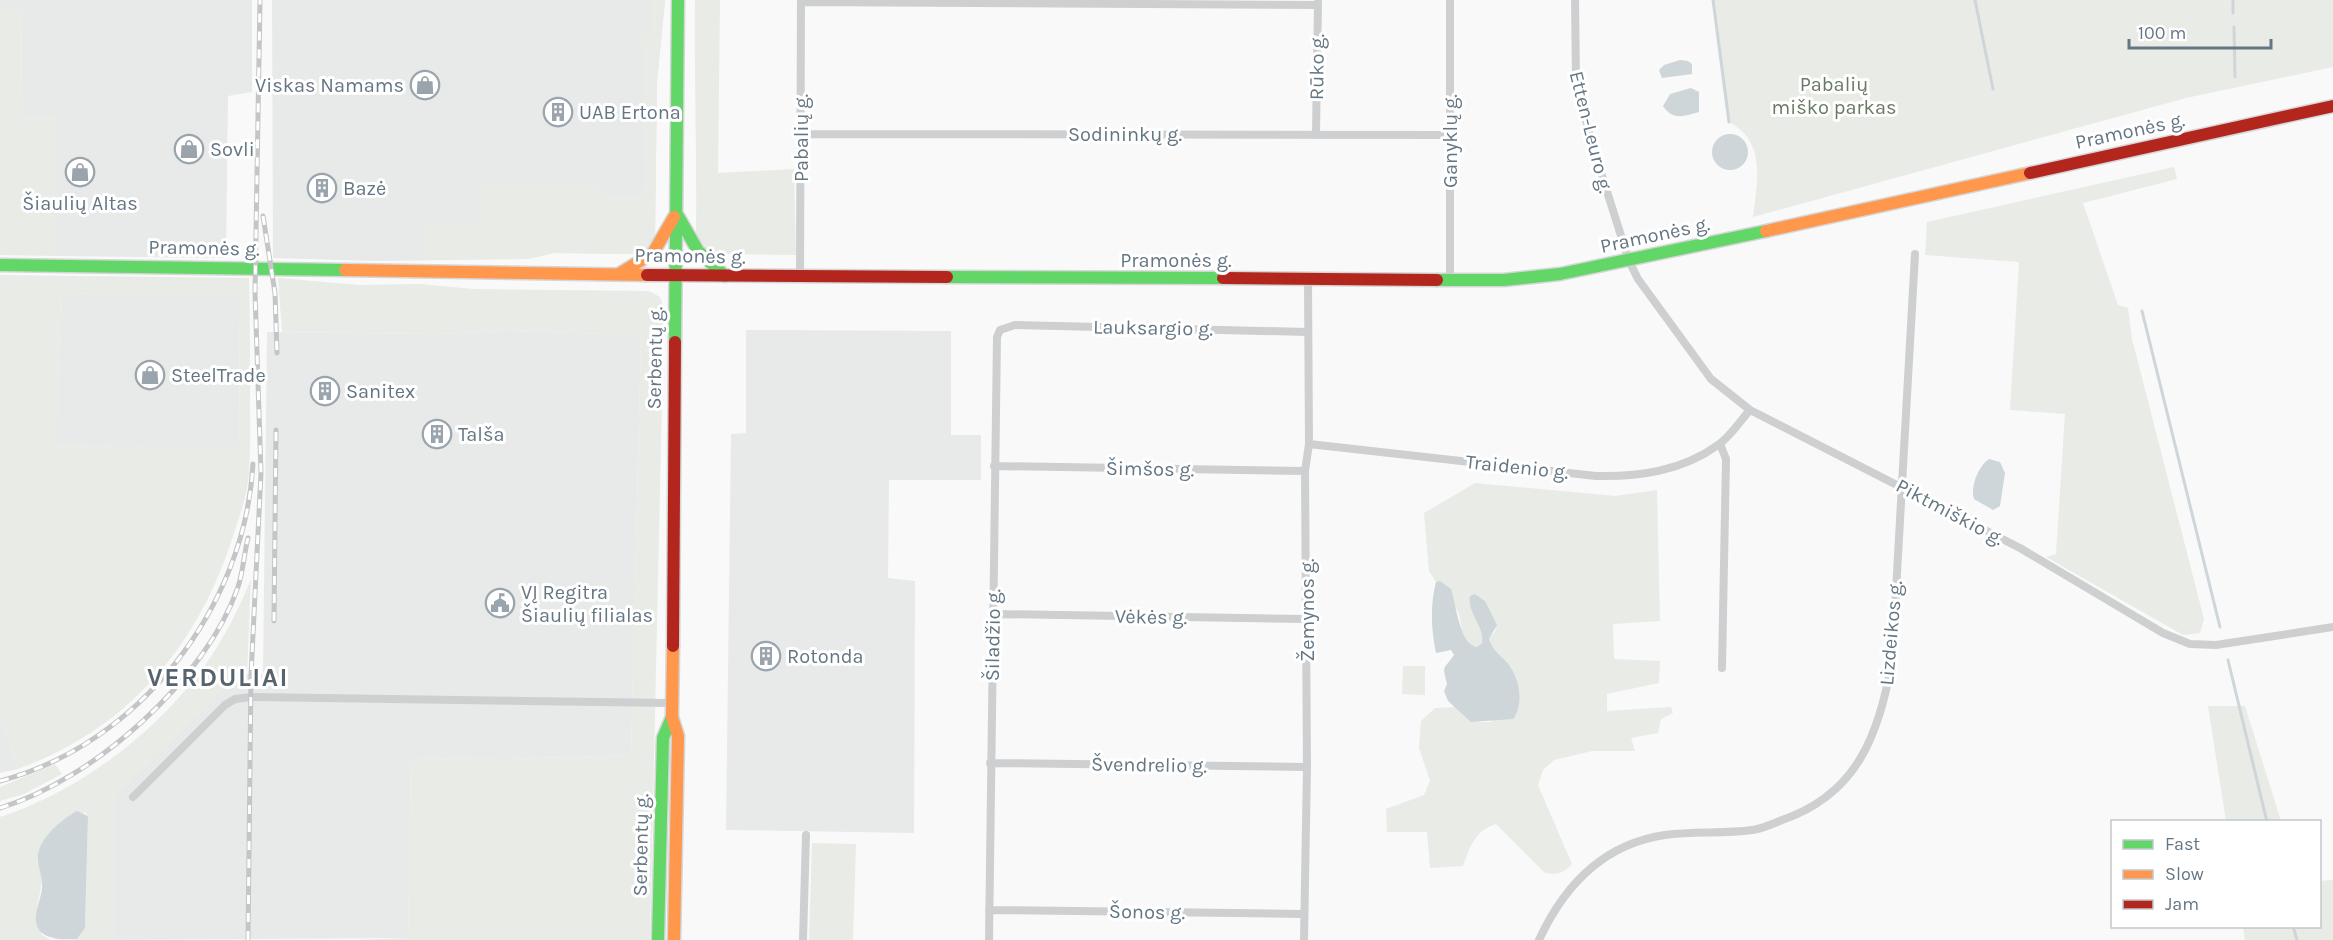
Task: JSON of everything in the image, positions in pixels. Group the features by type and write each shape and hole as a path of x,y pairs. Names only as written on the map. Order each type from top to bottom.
{"main road":[{"name":"Serbentų g.","path":"674,940 678,736 672,717 672,703 678,0"},
{"name":"Pramonės g.","path":"0,265 724,276 1308,281 1450,281 1530,278 1629,261 2333,106"},
{"path":"618,274 653,253 676,213"},
{"path":"676,213 698,251 724,276"},
{"name":"Serbentų g.","path":"658,940 663,738 672,717"}],"street":[{"name":"Ganyklų g.","path":"1450,0 1450,281"},
{"name":"Etten-Leuro g.","path":"1575,0 1576,80 1592,144 1629,261"},
{"path":"801,1 1318,2"},
{"name":"Pabalių g.","path":"800,276 801,1"},
{"name":"Rūko g.","path":"1316,134 1318,2"},
{"name":"Sodininkų g.","path":"801,134 1450,135"},
{"name":"Lizdeikos g.","path":"1539,940 1553,909 1576,879 1598,862 1633,844 1665,835 1754,830 1813,807 1847,778 1874,735 1884,704 1892,662 1915,254"},
{"name":"Piktmiškio g.","path":"1629,261 1638,279 1711,379 1750,410 2020,549 2163,633 2190,644 2216,645 2333,627"},
{"name":"Žemynos g.","path":"1304,940 1307,767 1305,471 1309,444 1308,281"},
{"name":"Lauksargio g.","path":"1000,330 1015,325 1307,332"},
{"name":"Šiladžio g.","path":"989,940 994,466 1000,330"},
{"name":"Traidenio g.","path":"1309,444 1585,475 1629,477 1681,465 1720,444 1750,410"},
{"path":"1720,444 1726,459 1722,668"},
{"name":"Šimšos g.","path":"994,466 1305,471"},
{"name":"Vėkės g.","path":"994,614 1307,619"},
{"path":"133,797 225,705 235,699 251,697 672,703"},
{"name":"Švendrelio g.","path":"990,763 1307,767"},
{"path":"803,940 806,835"},
{"name":"Šonos g.","path":"989,910 1304,914"}],"shaded area":[{"path":"0,0 252,0 252,92 228,96 226,258 56,256 56,116 21,116 22,10 0,10"},
{"path":"272,0 665,0 657,82 655,236 645,251 635,254 554,253 528,259 374,261 273,258"},
{"path":"1680,60 1692,64 1692,74 1662,78 1659,70 1664,65"},
{"path":"1691,88 1699,92 1699,112 1675,116 1663,106 1670,94"},
{"path":"1730,134 1743,139 1748,152 1743,165 1730,170 1717,165 1712,152 1717,139"},
{"path":"62,293 240,297 239,450 57,444"},
{"path":"746,330 951,331 951,435 981,435 981,480 889,480 888,578 915,581 914,833 726,830 731,434 746,433"},
{"path":"509,331 641,335 631,755 505,759 411,758 408,938 115,940 115,794 237,674 263,674 267,332 435,334"},
{"path":"1989,459 2000,462 2005,473 2000,506 1993,510 1974,499 1973,494 1978,472"},
{"path":"1440,581 1451,589 1466,640 1477,647 1482,643 1482,637 1471,609 1470,596 1475,594 1485,601 1497,625 1489,639 1495,651 1513,671 1518,685 1519,707 1513,719 1471,722 1448,701 1444,691 1447,684 1444,670 1454,655 1451,650 1436,653 1432,626 1434,591 1436,582"},
{"path":"0,716 18,769 0,773"},
{"path":"77,811 88,816 85,928 77,939 51,938 41,932 36,921 42,884 38,853 45,838 64,819"}],"green space":[{"path":"651,0 665,0 657,82 655,236 645,251 635,254 554,253 528,259 423,259 424,225 481,224 481,185 595,184 606,196 644,196 642,32 651,31"},
{"path":"695,0 720,0 718,173 794,169 796,255 714,253 702,244 696,232"},
{"name":"Pabalių miško parkas","path":"1713,0 2333,0 2333,67 2186,98 1753,217 1757,164 1749,140 1741,130 1729,122"},
{"path":"22,9 21,116 56,116 56,256 0,255 0,10"},
{"path":"2174,167 2177,179 2083,203 2118,305 2128,308 2132,339 2204,619 2200,633 2183,635 2046,557 2056,554 2065,414 2010,410 2019,262 1925,255 1927,222"},
{"path":"0,275 249,278 250,462 248,482 232,539 217,579 199,615 177,649 152,680 124,708 92,732 57,752 18,769 0,716","holes":["62,293 240,298 239,449 58,444"]},
{"path":"278,278 360,285 419,284 474,289 649,291 660,297 664,308 650,940 357,940 408,938 411,758 505,759 631,755 641,335 509,331 435,334 282,332"},
{"path":"1475,483 1615,496 1657,490 1660,621 1613,624 1614,659 1660,661 1659,683 1607,694 1607,711 1671,707 1673,713 1661,719 1658,733 1631,738 1635,751 1592,751 1554,760 1543,770 1538,785 1572,864 1557,873 1545,873 1496,824 1478,835 1463,866 1430,868 1427,832 1387,832 1386,809 1424,795 1430,781 1419,748 1421,721 1435,708 1455,707 1472,722 1491,722 1510,667 1492,648 1489,639 1496,630 1485,601 1475,594 1478,624 1483,635 1483,643 1477,647 1471,646 1464,639 1460,617 1454,604 1440,581 1436,582 1429,571 1424,513"},
{"path":"251,580 247,674 237,674 115,794 115,940 73,940 77,939 85,928 88,816 85,812 37,859 43,876 37,908 42,935 51,940 0,940 0,817 33,805 97,769 156,722 204,667 227,630"},
{"path":"1403,666 1425,666 1425,695 1402,694"},
{"path":"2208,706 2245,706 2281,820 2226,820"},
{"path":"55,764 62,774 24,794 0,801 0,787"},
{"path":"812,843 856,844 853,940 809,940"},
{"path":"2333,880 2333,940 2245,940 2243,928 2321,928 2321,881"}],"waterway":[{"path":"1713,0 1729,122"},
{"path":"1975,0 1993,89"},
{"path":"2233,0 2233,13"},
{"path":"2234,27 2235,77"},
{"path":"2142,311 2220,627"},
{"path":"2228,660 2267,820"},
{"path":"2294,928 2297,940"}],"railway":[{"path":"248,940 251,675 261,473 255,292 260,0"},
{"path":"263,216 275,293 277,353"},
{"path":"274,621 276,430"},
{"path":"0,781 51,763 97,736 139,702 176,662 206,617 230,569 246,517 253,464"},
{"path":"0,808 36,794 72,775 142,722 173,690 200,657 222,622 238,587 248,538"}],"traffic: fast":[{"path":"675,342 678,0"},
{"path":"678,216 698,251 725,276"},
{"path":"1437,280 1504,280 1560,274 1766,231"},
{"path":"0,265 345,270"},
{"path":"947,277 1223,278"},
{"path":"658,940 663,738 672,717"}],"traffic: slow":[{"path":"1766,231 2030,173"},
{"path":"619,274 653,253 674,217"},
{"path":"345,270 647,275"},
{"path":"673,646 672,717 678,736 674,940"}],"traffic: jam":[{"path":"2030,173 2333,106"},
{"path":"647,275 947,277"},
{"path":"1223,278 1437,280"},
{"path":"673,646 675,342"}],"place":[{"name":"Viskas Namams","path":"425,85"},
{"name":"UAB Ertona","path":"558,112"},
{"name":"Sovli","path":"189,149"},
{"name":"Šiaulių Altas","path":"80,172"},
{"name":"Bazė","path":"322,188"},
{"name":"SteelTrade","path":"150,375"},
{"name":"Sanitex","path":"325,391"},
{"name":"Talša","path":"437,434"},
{"name":"VĮ Regitra Šiaulių filialas","path":"500,603"},
{"name":"Rotonda","path":"766,656"}],"district":[{"name":"VERDULIAI","path":"218,677"}]}
